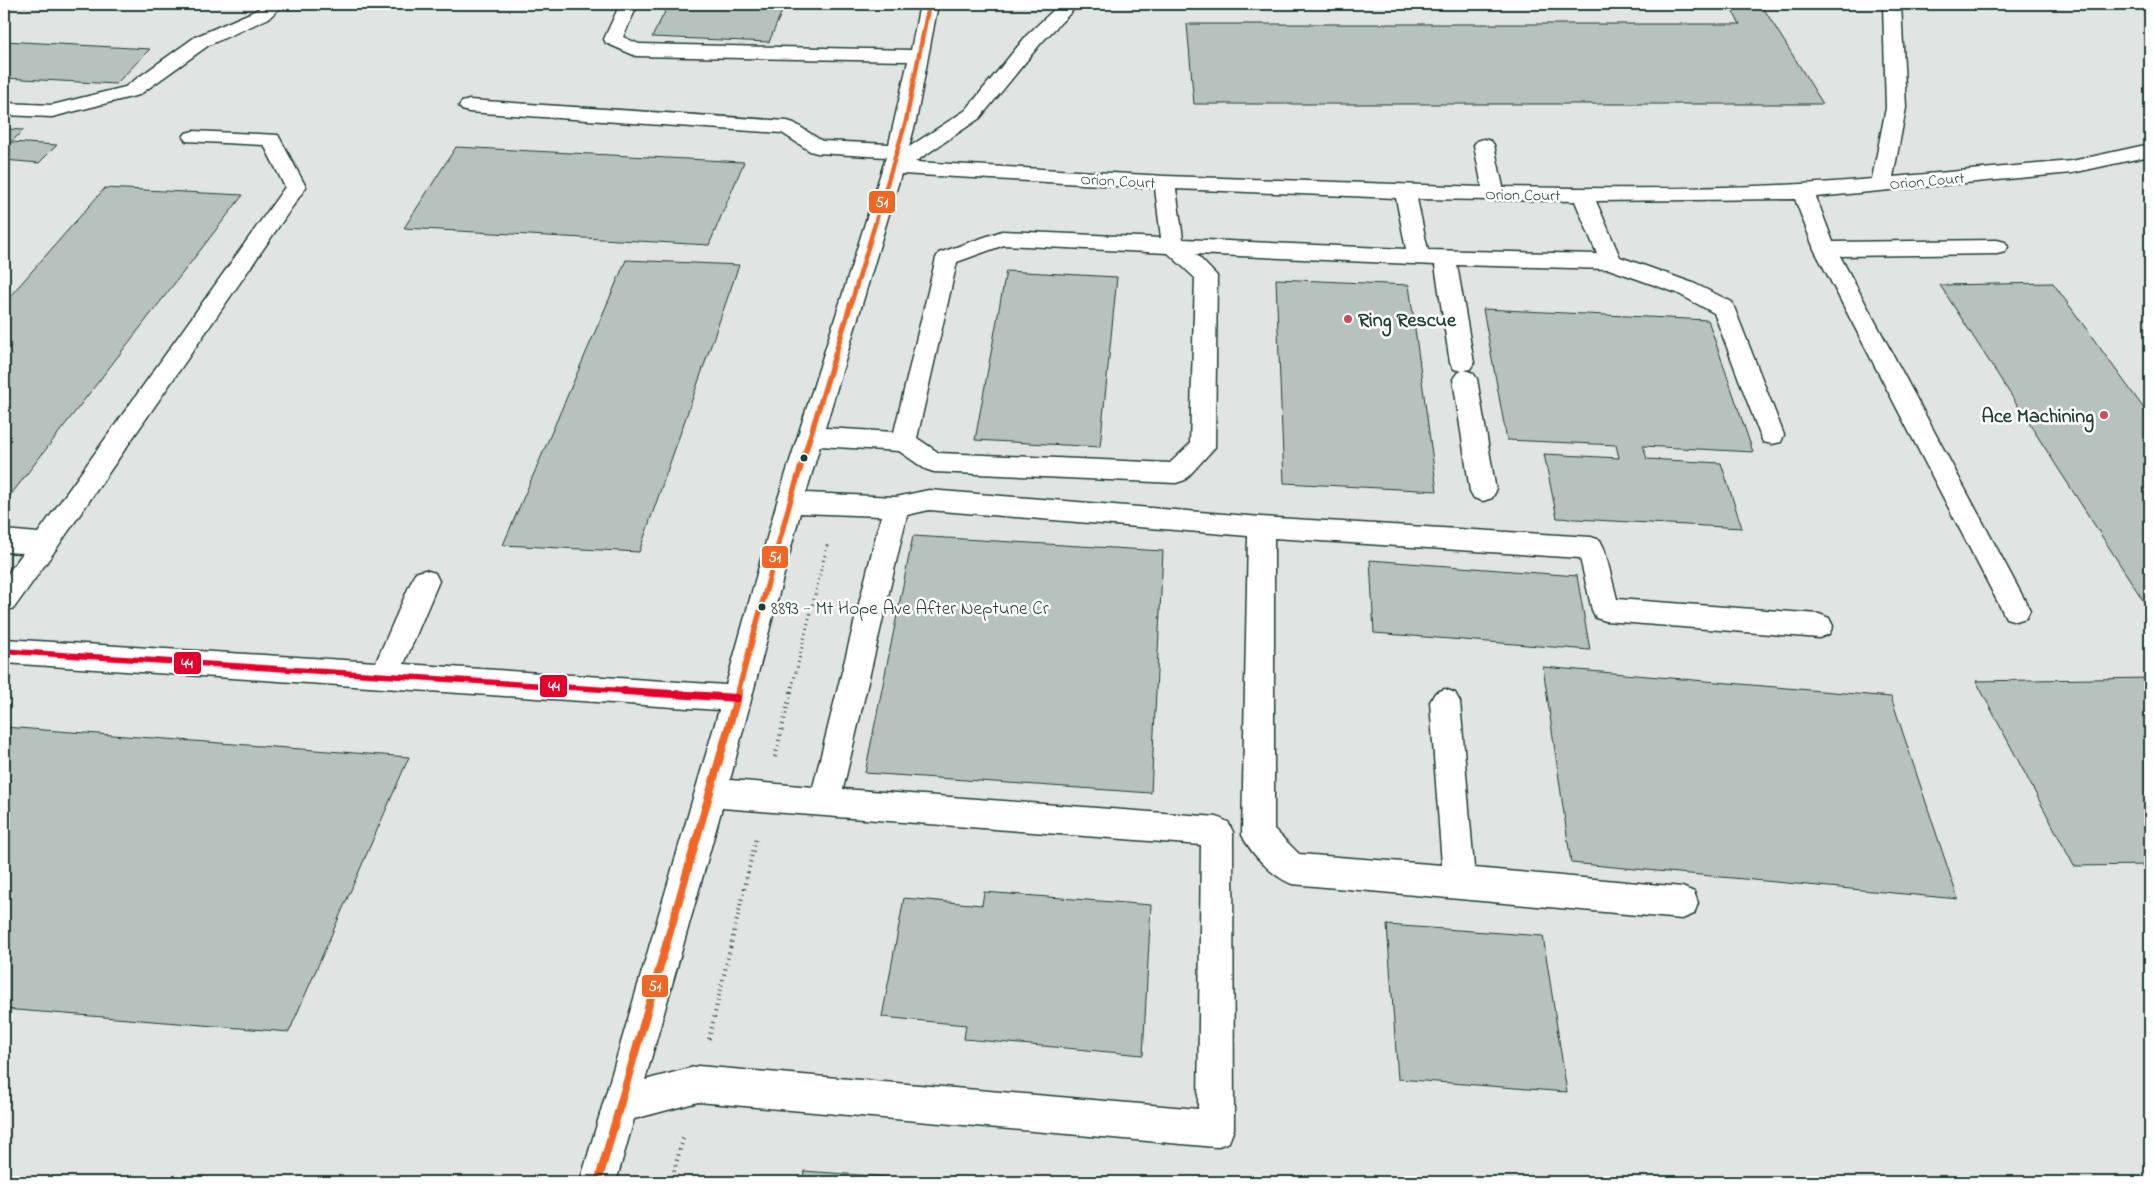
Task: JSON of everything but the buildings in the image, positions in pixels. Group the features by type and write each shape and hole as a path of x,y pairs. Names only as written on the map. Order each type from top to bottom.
{"street":[{"path":"4,109 52,111 132,91 202,41 263,14 275,4"},
{"path":"629,4 613,39 636,50 919,56"},
{"path":"598,1182 737,698 790,502 896,159 929,4"},
{"path":"896,159 973,114 1034,39 1070,4"},
{"path":"1881,184 1896,108 1892,4"},
{"name":"Orion Court","path":"469,106 787,127 817,147 896,159 1165,182 1405,192 1583,195 1802,192 2072,167 2150,150"},
{"path":"4,600 296,187 271,139 193,136"},
{"path":"1484,145 1494,194"},
{"path":"810,436 904,442 934,462 1176,473 1202,446 1206,276 1173,246 1165,182"},
{"path":"1405,192 1419,257"},
{"path":"1802,192 1825,249 2016,610"},
{"path":"1583,195 1611,262"},
{"path":"904,442 947,258 1002,238 1419,257 1611,262 1685,288 1724,308 1772,434"},
{"path":"1825,249 1997,247"},
{"path":"1445,258 1483,491"},
{"path":"790,502 896,508 929,500 1261,527 1591,548 1606,610 1818,626"},
{"path":"824,803 896,508"},
{"path":"1258,835 1261,527"},
{"path":"4,541 45,544"},
{"path":"385,675 425,581"},
{"path":"4,652 737,698"},
{"path":"1445,702 1459,882"},
{"path":"710,793 1258,835 1292,869 1459,882 1682,903"},
{"path":"619,1105 698,1084 1216,1129 1217,832"}],"path":[{"path":"671,1182 698,1084 765,798 838,504"}],"shaded area":[{"path":"4,4 2150,4 2150,1182 4,1182"}],"transit line":[{"name":"51","path":"598,1182 711,793 790,502 906,121 929,4"},
{"name":"44","path":"4,651 737,698"}],"place":[{"name":"Ring Rescue","path":"1348,319"},
{"name":"Ace Machining","path":"2104,415"},
{"name":"8893 - Mt Hope Ave After Neptune Cr","path":"762,607"}]}
